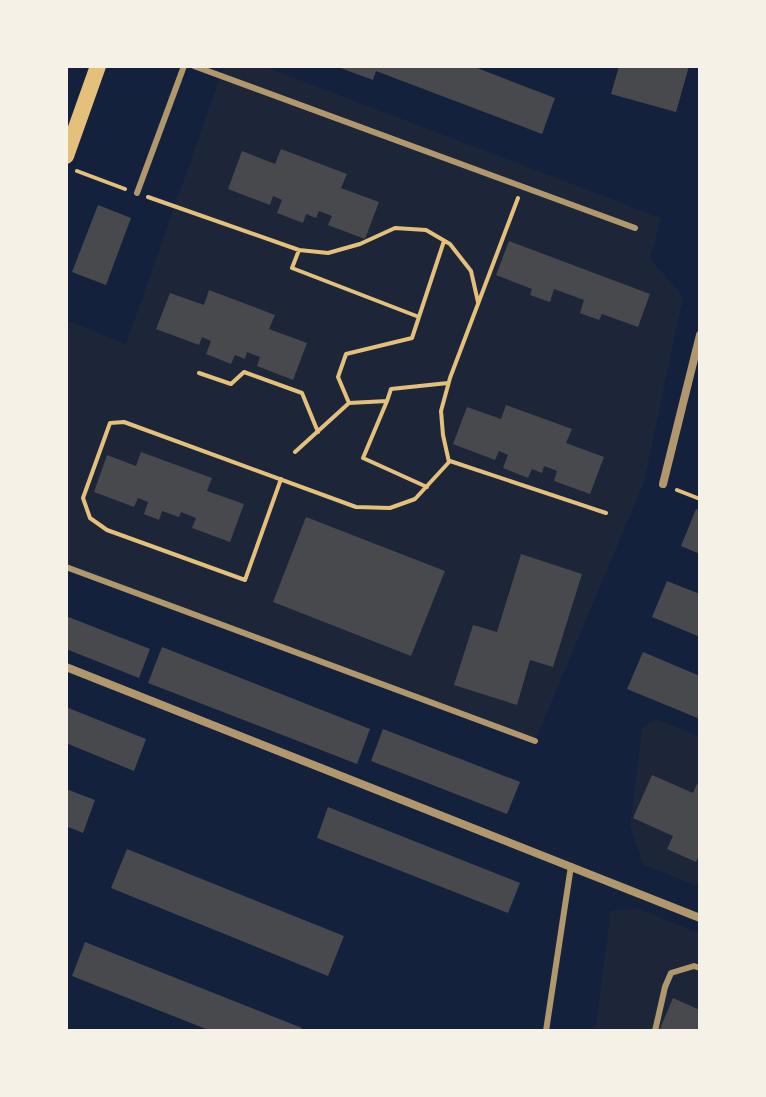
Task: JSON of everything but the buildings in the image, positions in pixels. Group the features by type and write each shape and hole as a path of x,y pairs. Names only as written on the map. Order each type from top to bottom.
{"main road":[{"path":"66,156 98,66"}],"street":[{"path":"663,484 700,335"},
{"path":"66,667 700,918"}],"lane":[{"path":"137,193 184,66"},
{"path":"194,66 635,228"},
{"path":"66,567 535,741"},
{"path":"546,1031 571,866"},
{"path":"655,1031 671,973 694,966 700,968"}],"path":[{"path":"66,167 299,250 328,253 360,244 395,228 426,230 450,244 471,271 478,302"},
{"path":"449,462 441,411 448,383 522,186"},
{"path":"349,403 338,377 346,354 412,338 444,241"},
{"path":"299,250 292,268 419,317"},
{"path":"199,373 231,384 244,372 302,393 318,432"},
{"path":"427,487 363,458 391,389 448,383"},
{"path":"295,452 349,403 387,401"},
{"path":"281,479 245,580 107,530 90,518 83,498 110,423 124,422 281,479 356,507 390,508 415,499 449,462"},
{"path":"449,462 606,513"},
{"path":"663,484 700,499"}],"shaded area":[{"path":"224,66 263,66 661,218 650,258 683,297 644,482 535,741 66,567 66,320 126,344"},
{"path":"656,719 700,737 700,887 644,865 630,827 642,728"},
{"path":"640,909 700,934 700,1031 595,1031 611,911"}]}
